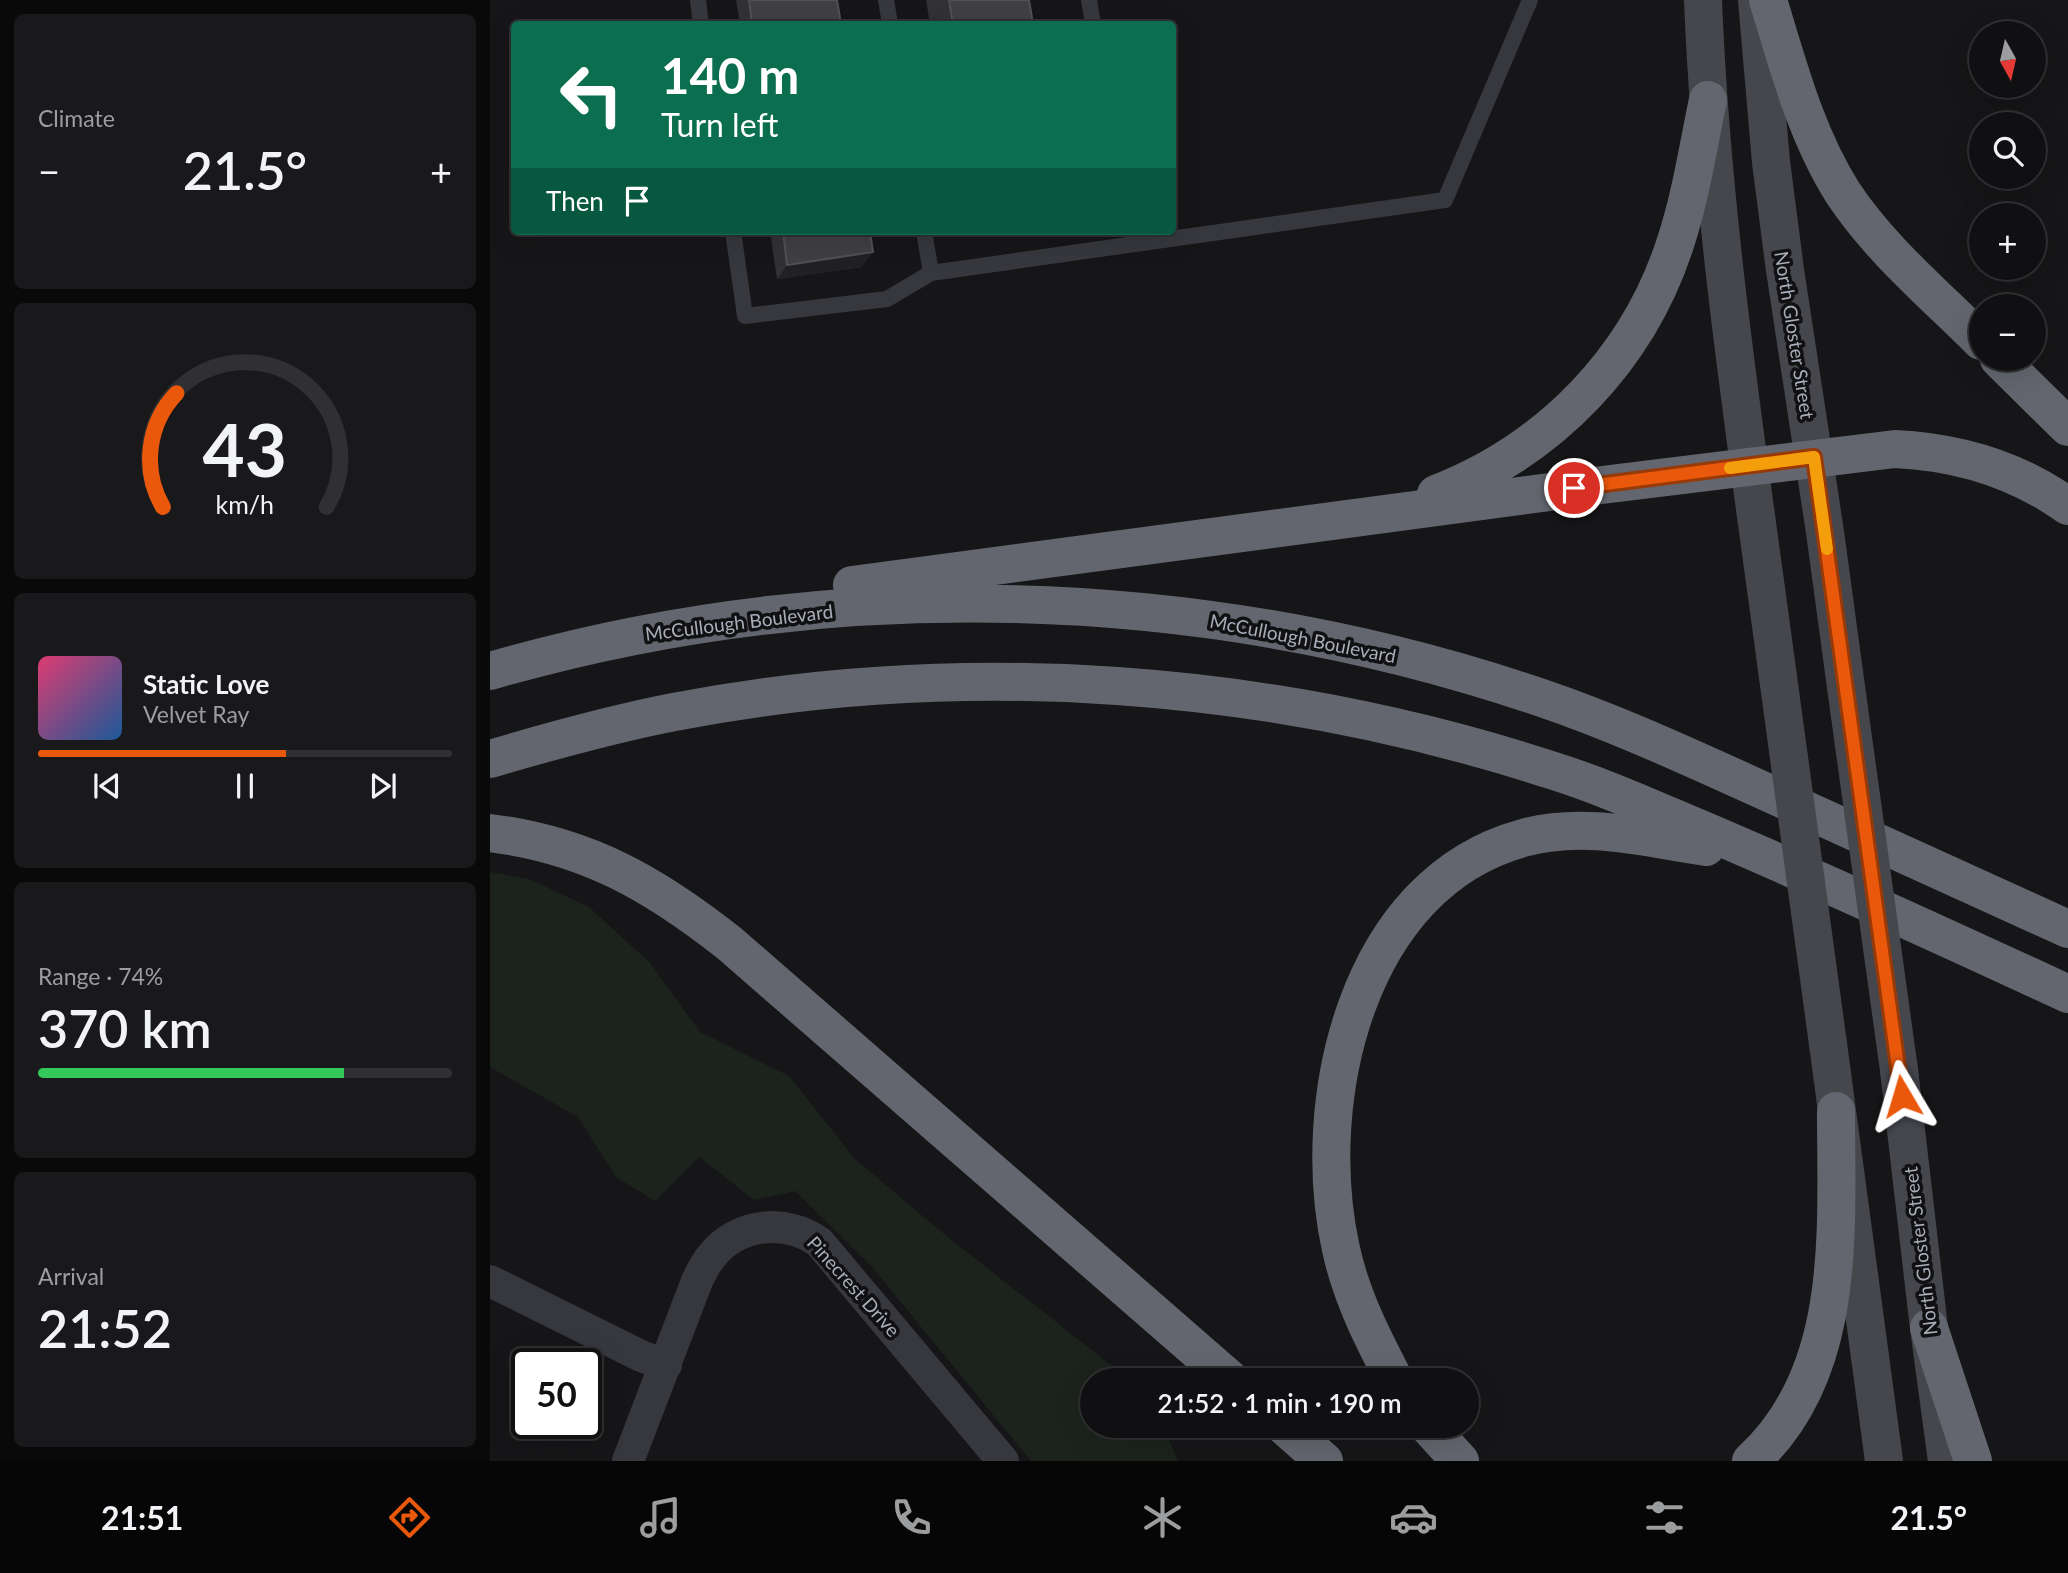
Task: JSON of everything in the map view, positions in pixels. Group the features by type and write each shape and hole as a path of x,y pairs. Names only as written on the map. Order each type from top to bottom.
{"highway":[{"path":"1768,0 1805,116 1843,193 1901,262 1969,329"},
{"path":"1382,514 1476,478 1531,444 1581,401 1615,360 1640,323 1676,241 1708,100"},
{"path":"2011,371 2068,428"},
{"path":"627,636 747,600 1814,457 1895,449 1926,450 1962,456 1994,466 2068,506"},
{"name":"McCullough Boulevard","path":"490,671 627,636 695,624 790,612 983,603 1154,612 1318,637 1466,673 1605,721 2068,929"},
{"path":"490,759 569,735 676,712 782,695 904,685 1006,682 1096,684 1240,698 1328,713 1465,745 1558,772 1759,854 2068,994"},
{"path":"1388,1368 1364,1319 1341,1251 1332,1185 1331,1150 1336,1087 1346,1040 1377,962 1396,931 1436,884 1464,863 1493,848 1523,838 1554,832 1619,832 1759,854"},
{"path":"490,833 515,836 561,848 608,865 652,887 691,913 729,943 1217,1368"},
{"path":"1751,1461 1782,1427 1797,1404 1819,1350 1833,1281 1836,1111"},
{"path":"1928,1328 1973,1461"},
{"path":"1298,1438 1324,1461"},
{"path":"1439,1438 1460,1461"}],"main road":[{"path":"1703,0 1708,100 1727,303 1884,1461"},
{"name":"North Gloster Street","path":"1757,0 1771,162 1784,270 1814,457 1899,1070 1928,1328 1947,1461"}],"street":[{"name":"Pinecrest Drive","path":"628,1461 696,1281 711,1257 725,1243 740,1234 773,1226 805,1232 819,1242 1003,1461"},
{"path":"490,1281 641,1356 666,1365"}],"lane":[{"path":"698,0 701,21"},
{"path":"886,0 890,21"},
{"path":"1089,0 1092,21"},
{"path":"1176,233 1446,200 1530,0"},
{"path":"734,235 745,316 887,299 930,274 1159,235"},
{"path":"925,235 930,274"}],"shaded area":[{"path":"490,872 529,879 589,907 650,963 700,1032 789,1076 855,1159 944,1234 1114,1368 1080,1368 1080,1438 1168,1438 1178,1461 1031,1461 872,1267 795,1191 754,1200 699,1157 655,1201 616,1177 578,1117 490,1067"}],"building":[{"path":"749,0 837,0 840,21 752,21"},
{"path":"949,0 1029,0 1032,21 952,21"},
{"path":"783,235 871,235 873,252 787,265"}],"slow traffic":[{"path":"1730,468 1814,457 1827,549"}],"route":[{"path":"1574,488 1814,457 1902,1096"}]}
